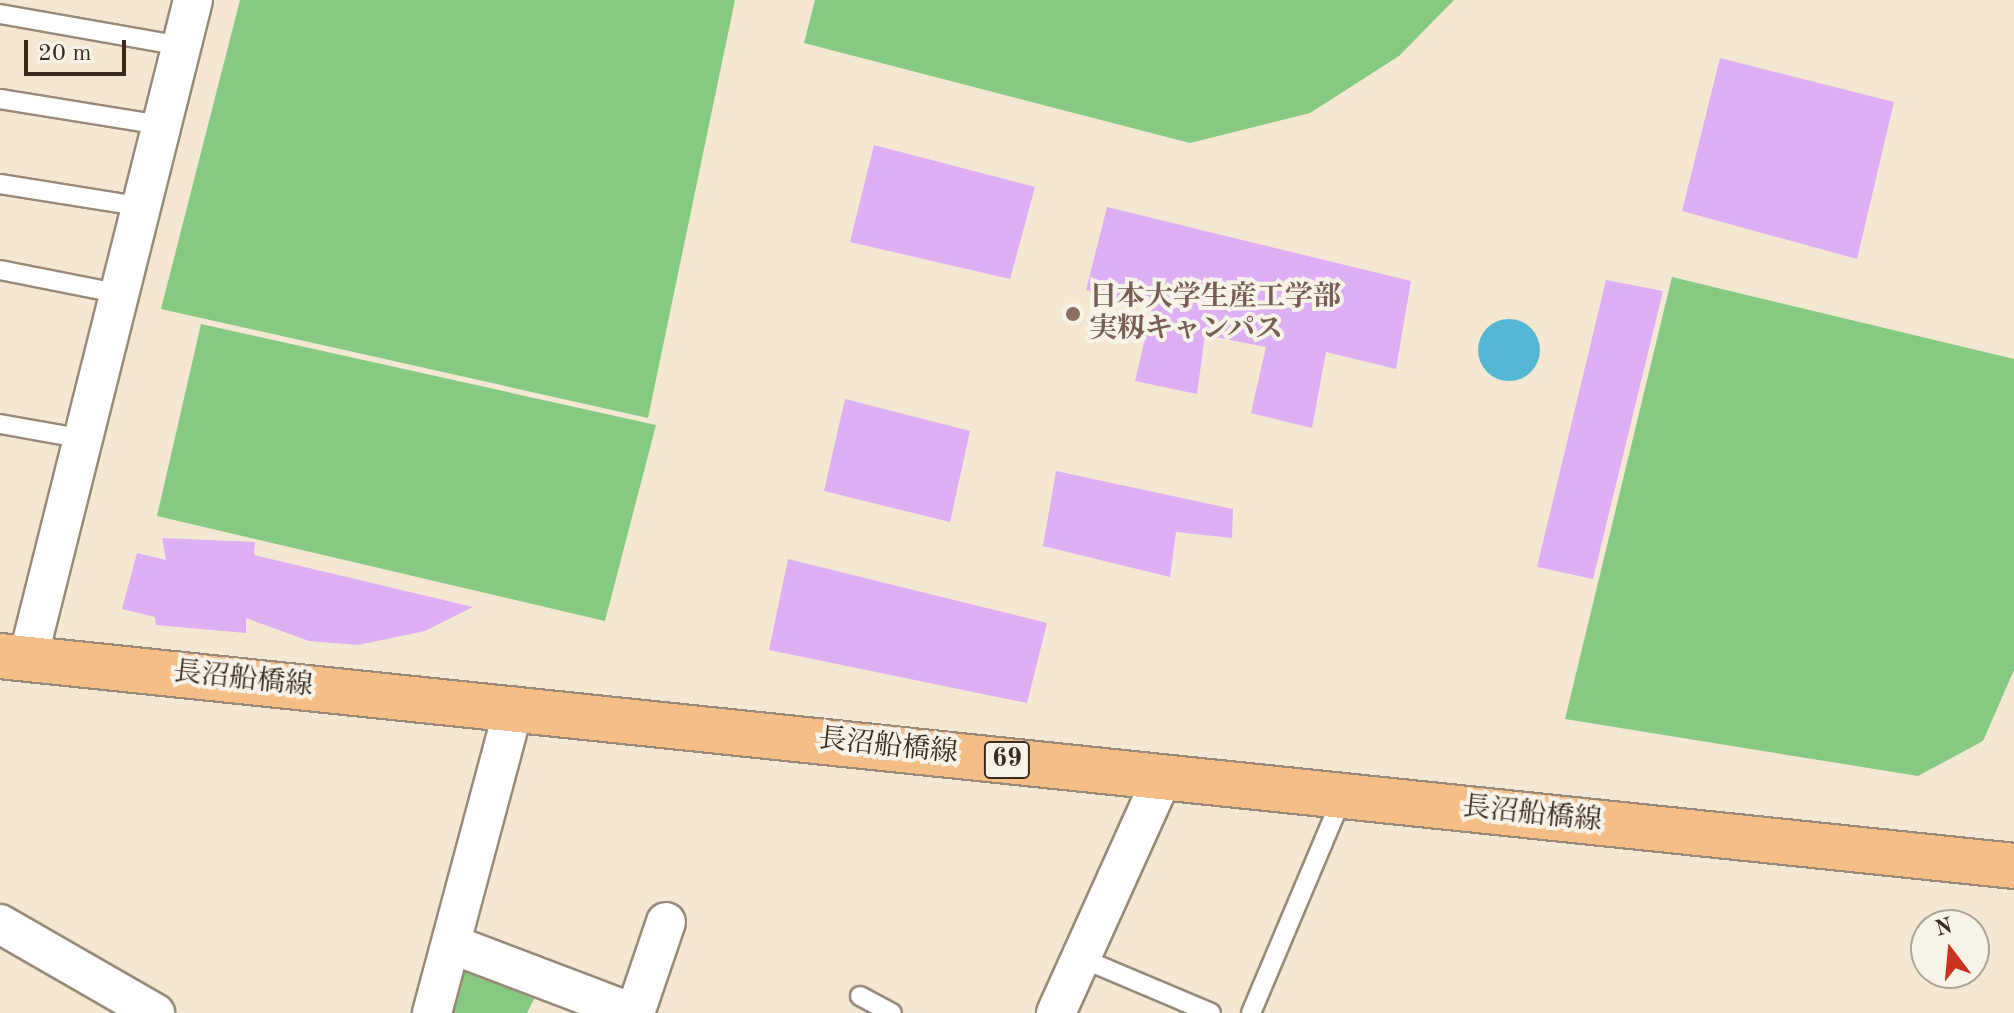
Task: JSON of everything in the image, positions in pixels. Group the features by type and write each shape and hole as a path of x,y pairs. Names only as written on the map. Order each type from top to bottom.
{"main road":[{"name":"長沼船橋線","path":"14,657 1343,795 2010,856"}],"street":[{"path":"14,657 84,439 193,0"},
{"path":"432,1013 514,707"},
{"path":"1056,1013 1163,776"},
{"path":"451,944 634,1013 666,922"},
{"path":"0,924 155,1013"}],"lane":[{"path":"0,14 182,46"},
{"path":"0,99 160,125"},
{"path":"0,184 143,207"},
{"path":"0,270 121,294"},
{"path":"0,424 84,439"},
{"path":"1251,1013 1343,795"},
{"path":"1081,958 1211,1013"},
{"path":"860,996 892,1013"}],"green space":[{"path":"240,0 735,0 648,418 161,309"},
{"path":"815,0 1454,0 1399,56 1310,113 1190,143 804,43"},
{"path":"1672,277 2014,359 2014,670 1983,741 1918,776 1565,719"},
{"path":"201,324 656,425 605,621 157,516"},
{"path":"453,963 538,991 527,1013 440,1013"}],"water":[{"path":"1509,319 1521,321 1531,328 1538,338 1538,362 1531,372 1521,379 1509,381 1497,379 1487,372 1480,362 1478,350 1480,338 1487,328 1497,321"}],"building":[{"path":"1720,58 1894,102 1857,259 1682,211"},
{"path":"874,145 1035,187 1010,279 850,242"},
{"path":"1107,207 1411,281 1396,369 1326,352 1312,428 1251,413 1266,347 1205,335 1197,394 1135,381 1152,309 1086,290"},
{"path":"1606,280 1663,291 1593,579 1537,567"},
{"path":"845,399 970,431 950,522 824,491"},
{"path":"1056,471 1233,509 1232,538 1176,532 1170,577 1043,546"},
{"path":"162,538 255,542 254,555 473,607 425,631 358,645 309,641 246,618 246,633 156,625 155,617 122,609 137,553 166,560"},
{"path":"788,559 1047,623 1027,703 769,650"}],"place":[{"name":"日本大学生産工学部 実籾キャンパス","path":"1073,314"}]}
